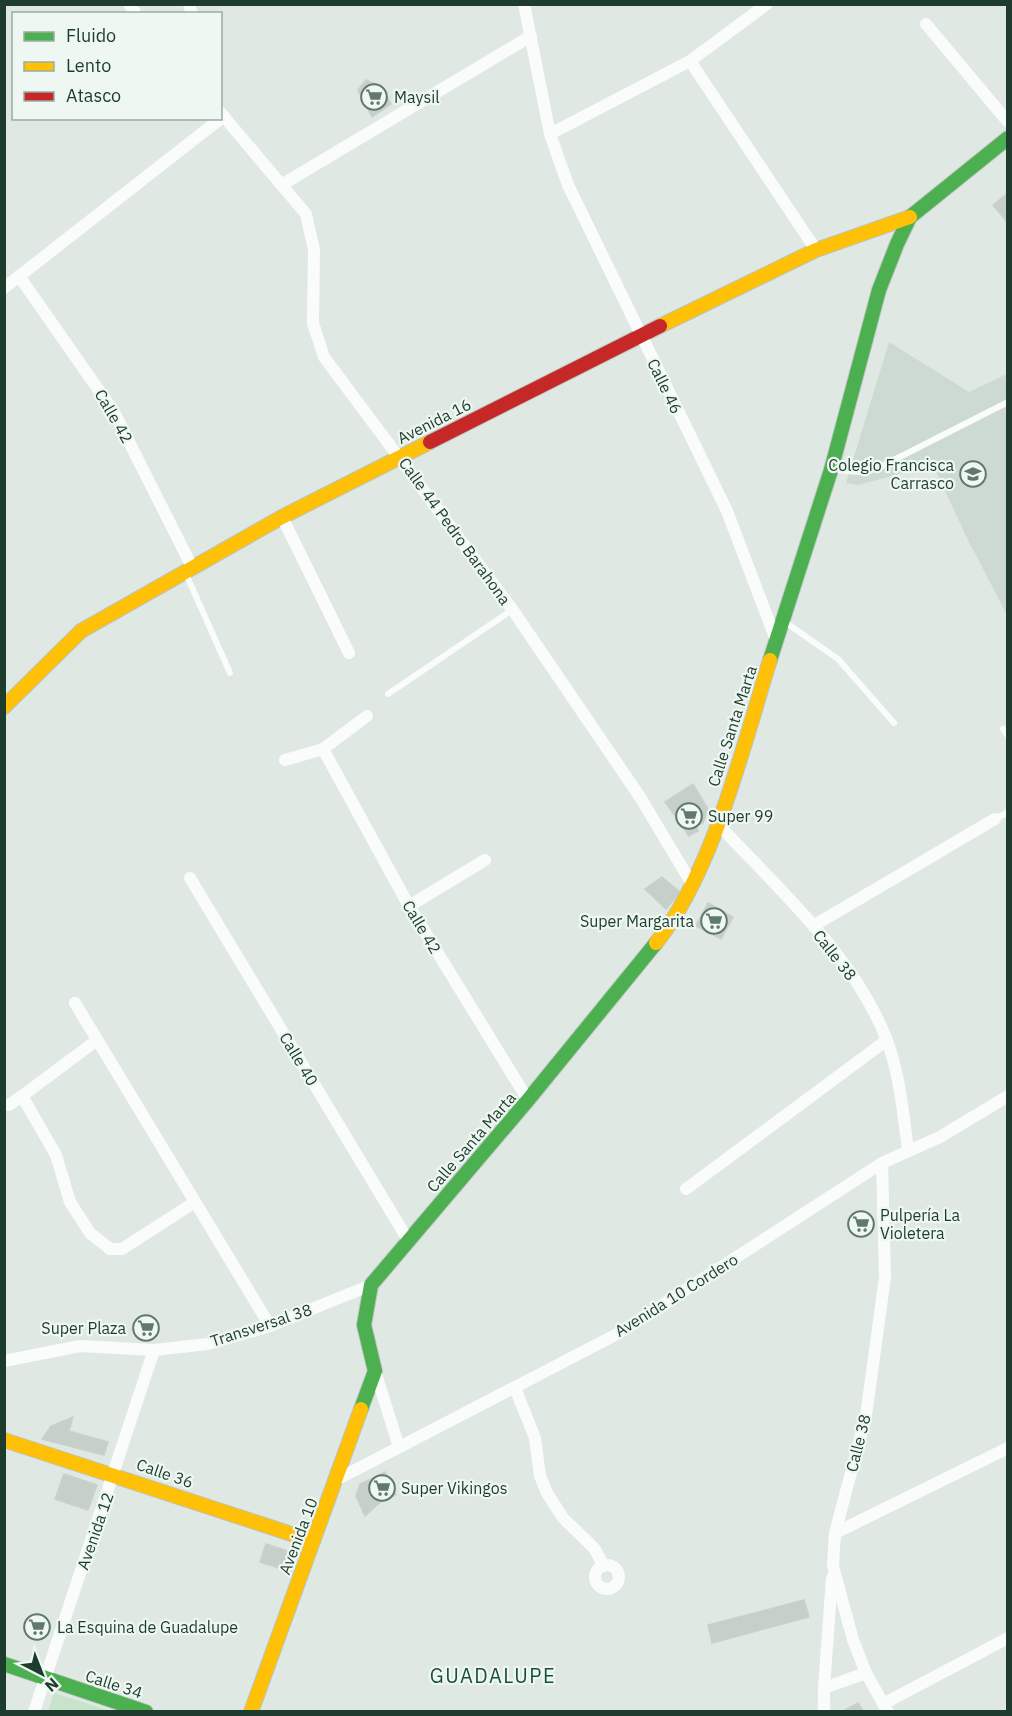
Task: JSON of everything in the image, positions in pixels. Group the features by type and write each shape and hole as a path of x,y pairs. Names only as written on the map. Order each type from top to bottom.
{"street":[{"name":"Calle 46","path":"524,4 550,134 568,185 727,511 776,640"},
{"path":"550,134 690,61 767,4"},
{"path":"926,24 1008,122"},
{"path":"283,184 531,36"},
{"path":"690,61 816,250"},
{"name":"Calle 44 Pedro Barahona","path":"222,111 306,214 312,231 314,250 313,323 324,357 512,609 640,796 692,884"},
{"path":"4,288 211,120"},
{"name":"Calle Santa Marta","path":"399,1447 375,1371 364,1325 371,1285 528,1100 660,938 680,910 718,824 781,620 831,470 879,290 910,217 1006,143"},
{"name":"Avenida 16","path":"4,707 81,631 282,517 640,335 816,250 910,217"},
{"name":"Calle 42","path":"19,276 114,412 188,569"},
{"path":"282,517 349,653"},
{"path":"285,760 323,749 367,716"},
{"name":"Calle 42","path":"323,749 409,906 528,1100"},
{"path":"813,926 995,819"},
{"name":"Calle 38","path":"718,824 813,926 866,996 887,1040 900,1093 908,1150"},
{"path":"409,906 485,860"},
{"name":"Calle 40","path":"190,878 408,1240"},
{"path":"75,1003 270,1326"},
{"path":"9,1105 97,1040"},
{"path":"686,1189 887,1040"},
{"path":"22,1096 56,1155 70,1202 90,1233 102,1245 110,1249 122,1249 195,1202"},
{"name":"Avenida 10 Cordero","path":"336,1480 619,1333 882,1163 940,1137 1008,1096"},
{"name":"Calle 38","path":"882,1163 885,1277 866,1416 836,1533 833,1566 842,1609 866,1673 885,1708"},
{"name":"Transversal 38","path":"4,1361 80,1346 154,1350 208,1344 270,1326 371,1285"},
{"name":"Avenida 12","path":"34,1712 154,1350"},
{"name":"Avenida 10","path":"251,1712 375,1371"},
{"path":"515,1388 535,1438 537,1466 547,1492 563,1518 594,1548 604,1566"},
{"name":"Calle 36","path":"4,1440 114,1473 313,1541"},
{"path":"836,1533 1008,1448"},
{"path":"824,1712 833,1566"},
{"path":"885,1708 1008,1638"},
{"name":"Calle 34","path":"4,1664 146,1712"},
{"path":"824,1688 866,1673"}],"lane":[{"path":"831,470 861,471 880,467 1008,402"},
{"name":"Calle 42","path":"188,569 230,673"},
{"path":"388,694 512,609"},
{"path":"781,620 838,659 894,723"},
{"path":"1003,729 1008,736"},
{"path":"995,819 1008,812"}],"shaded area":[{"name":"Colegio Francisca Carrasco","path":"889,342 969,392 1007,374 1007,615 967,538 933,465 858,485 846,483"}],"green space":[{"path":"54,1693 110,1711 48,1711"}],"building":[{"name":"Maysil","path":"366,80 381,86 391,104 372,117 358,90"},
{"path":"1008,193 1008,223 993,205"},
{"name":"Super 99","path":"693,784 708,809 703,823 696,826 698,831 689,836 665,802"},
{"path":"662,877 680,892 666,909 645,889"},
{"name":"Super Margarita","path":"708,903 733,917 721,939 696,926"},
{"path":"73,1417 69,1431 108,1442 104,1455 42,1439 51,1426"},
{"name":"Super Vikingos","path":"385,1472 396,1495 379,1503 369,1480"},
{"path":"64,1474 97,1485 88,1510 55,1499"},
{"path":"369,1480 379,1503 365,1516 356,1496 360,1484"},
{"path":"266,1544 294,1553 288,1571 260,1562"},
{"path":"804,1600 809,1617 712,1643 708,1625"},
{"path":"858,1703 864,1712 845,1712 845,1710"}],"traffic: fast":[{"path":"770,660 831,470 879,290 897,244 910,217 1008,138"},
{"path":"361,1409 375,1371 364,1325 371,1285 528,1100 656,943"},
{"path":"4,1664 146,1712"}],"traffic: slow":[{"path":"660,326 816,250 910,217"},
{"path":"4,707 81,631 282,517 430,442"},
{"path":"656,943 676,914 710,845 737,769 770,660"},
{"path":"251,1712 361,1409"},
{"path":"4,1440 313,1541"}],"traffic: jam":[{"path":"430,442 660,326"}],"place":[{"name":"Maysil","path":"374,97"},
{"name":"Colegio Francisca Carrasco","path":"973,474"},
{"name":"Super 99","path":"689,816"},
{"name":"Super Margarita","path":"714,921"},
{"name":"Pulpería La Violetera","path":"861,1224"},
{"name":"Super Plaza","path":"146,1328"},
{"name":"Super Vikingos","path":"382,1488"},
{"name":"La Esquina de Guadalupe","path":"37,1627"}],"district":[{"name":"GUADALUPE","path":"493,1676"}]}
